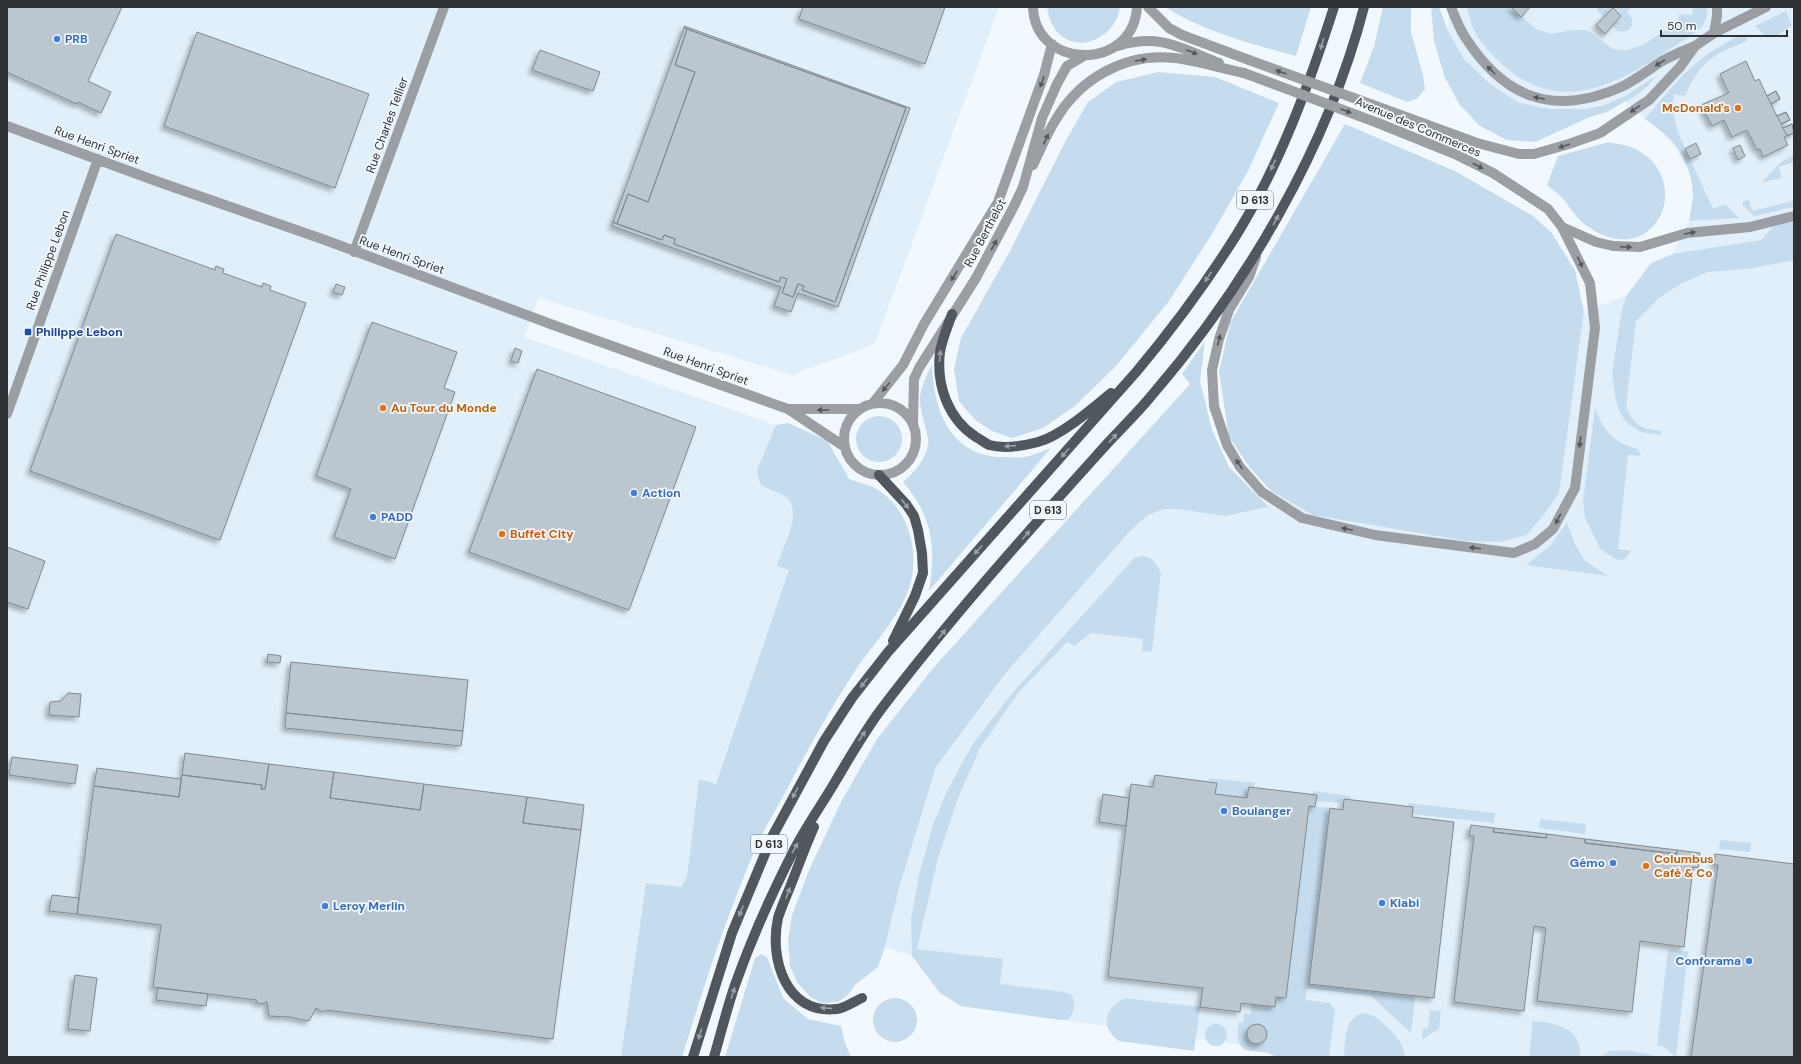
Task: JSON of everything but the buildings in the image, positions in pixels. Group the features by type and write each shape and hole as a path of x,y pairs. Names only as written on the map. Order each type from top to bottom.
{"main road":[{"name":"D 613","path":"693,1057 732,933 772,837 824,741 852,698 888,652 1172,330 1237,234 1267,178 1290,128 1317,61 1334,7"},
{"name":"D 613","path":"714,1057 735,986 764,911 794,850 853,750 886,704 982,586 1099,453 1153,395 1202,332 1257,254 1292,192 1317,138 1347,66 1364,7"},
{"path":"952,314 940,350 939,363 940,377 946,404 952,414 969,432 989,445 1007,447 1039,442 1087,413 1137,371"},
{"path":"879,475 906,504 914,516 922,552 923,573 915,596 888,652"},
{"path":"842,770 808,840 778,918 775,945 783,978 798,1000 813,1007 838,1009 862,998"}],"street":[{"name":"Rue Charles Tellier","path":"354,252 444,7"},
{"path":"1033,7 1036,22 1043,34 1052,44 1067,53 1084,56"},
{"path":"1114,47 1129,32 1134,22 1136,7"},
{"name":"Avenue des Commerces","path":"1148,7 1169,28 1182,35 1477,144 1519,154 1534,154 1569,144 1606,129 1654,95 1680,67 1695,46 1714,33 1766,7"},
{"path":"1451,7 1465,36 1484,63 1504,83 1522,93 1539,98 1558,101 1576,101 1600,95 1621,87 1647,73 1662,61 1695,46"},
{"path":"1459,7 1465,36"},
{"path":"1714,33 1717,7"},
{"name":"Avenue des Commerces","path":"1084,56 1100,54 1114,47 1130,42 1159,40 1378,123 1455,154 1493,173 1548,209 1562,227 1596,242 1613,246 1633,248 1653,244 1687,233 1750,226 1794,216"},
{"name":"Rue Berthelot","path":"872,403 903,365 924,324 998,202 1044,75 1052,44"},
{"name":"Rue Berthelot","path":"912,423 914,379 979,271 1003,228 1023,187 1042,118 1057,84 1067,66 1084,56"},
{"path":"1023,187 1055,121 1072,97 1083,85 1110,68 1126,62 1144,59 1174,58 1244,73"},
{"name":"Rue Henri Spriet","path":"7,126 788,409"},
{"name":"Rue Philippe Lebon","path":"7,414 98,159"},
{"path":"1257,254 1249,277 1229,310 1218,339 1212,370 1214,406 1227,445 1240,467 1262,492 1302,518 1375,535 1514,553 1535,544 1553,529 1574,488 1595,328 1590,282 1562,227"},
{"path":"882,402 900,409 912,423 916,441 910,459 897,471 879,475 866,472 853,463 845,447 844,437 846,426 851,417 858,410 872,403 882,402"},
{"path":"788,409 858,410"},
{"path":"788,409 845,447"}],"shaded area":[{"path":"7,7 999,7 875,344 792,375 539,298 524,337 776,425 757,470 758,478 762,484 781,492 787,498 792,505 794,515 778,566 790,570 716,784 699,780 687,877 681,887 646,883 621,1057 7,1057"},
{"path":"1047,7 1120,7 1116,19 1109,30 1090,42 1079,43 1068,40 1058,33 1050,20"},
{"path":"1165,7 1311,7 1296,56 1245,42 1212,30 1196,24"},
{"path":"1383,7 1411,7 1411,32 1423,75 1425,89 1417,99 1407,102 1360,83 1374,46"},
{"path":"1431,7 1439,7 1448,31 1464,59 1490,84 1519,103 1550,109 1586,109 1604,105 1625,96 1656,76 1648,86 1635,96 1607,112 1590,117 1535,142 1507,140 1480,126 1460,105 1445,78 1434,41"},
{"path":"1449,7 1794,7 1794,1057 1329,1057 961,1006 940,993 912,956 885,947 899,888 936,767 1005,674 1130,531 1148,515 1164,509 1178,509 1225,516 1269,507 1271,491 1313,515 1577,368 1584,312 1627,295 1651,263 1673,254 1689,221 1693,195 1691,176 1678,148 1666,135 1645,119 1623,99 1586,109 1550,109 1519,103 1490,84 1464,59 1448,31"},
{"path":"1467,7 1511,7 1536,29 1551,34 1573,30 1587,30 1613,49 1627,50 1643,45 1678,22 1679,14 1692,15 1693,7 1708,7 1702,27 1646,64 1625,76 1604,85 1582,90 1561,92 1540,87 1519,77 1498,60 1481,42 1474,31"},
{"path":"1598,7 1632,7 1627,12 1632,20 1630,29 1622,32 1616,30 1612,26 1621,16 1613,8 1604,17 1597,11"},
{"path":"1786,11 1792,25 1780,34 1768,38 1755,26"},
{"path":"1741,35 1747,37 1747,41 1716,55 1702,67 1685,96 1674,94 1673,109 1677,130 1713,209 1725,204 1739,218 1689,221 1693,194 1689,170 1679,150 1664,134 1645,119 1687,71 1711,52"},
{"path":"1158,72 1215,77 1279,103 1248,171 1212,234 1169,301 1116,366 1075,406 1043,428 1012,438 992,431 975,420 959,401 954,369 961,338 1011,249 1065,142 1088,102 1116,82"},
{"path":"1345,124 1455,171 1533,216 1551,232 1575,270 1584,312 1559,493 1543,516 1526,535 1500,542 1467,541 1313,515 1271,491 1250,468 1229,437 1219,372 1230,323"},
{"path":"1609,142 1636,149 1654,163 1663,181 1665,199 1660,217 1649,230 1633,238 1613,238 1590,228 1579,219 1561,197 1547,185 1558,156"},
{"path":"1794,155 1794,162 1779,167 1782,178 1762,182 1781,162"},
{"path":"1749,200 1752,211 1794,201 1794,207 1754,216 1742,204 1743,201"},
{"path":"1794,221 1794,260 1748,269 1708,272 1682,283 1659,298 1636,321 1626,406 1635,422 1648,429 1661,431 1661,435 1641,432 1627,423 1620,413 1616,401 1612,374 1622,309 1627,295 1651,263 1673,254 1761,240 1773,227"},
{"path":"1205,341 1200,381 1212,430 1229,467 1269,507 1225,516 1178,509 1164,509 1148,515 1130,531 1005,674 936,767 899,888 885,947 878,967 855,985 848,995 838,1002 822,1003 810,997 797,982 790,966 788,940 792,915 809,870 841,802 877,739 934,667 1190,384 1182,374"},
{"path":"932,364 936,399 949,429 959,441 972,450 987,456 1025,457 1051,448 929,591 932,560 930,533 921,508 903,482 916,469 924,457 928,445 928,439 921,411 920,397"},
{"path":"1595,408 1606,430 1616,440 1638,449 1641,456 1628,455 1618,549 1631,551 1625,559 1617,560 1600,549 1585,517 1583,502"},
{"path":"879,416 892,420 898,426 902,439 898,452 892,458 879,462 866,458 860,452 856,439 860,426 866,420"},
{"path":"788,423 828,441 848,478 876,489 884,494 896,507 909,530 914,559 912,578 907,594 899,610 866,655 836,701 809,747 757,845 707,977 682,1057 621,1057 646,883 681,887 687,877 699,779 716,784 789,570 777,566 791,526 793,515 792,508 787,498 762,485 759,480 757,470 776,425"},
{"path":"1567,522 1575,544 1584,560 1608,576 1526,565 1550,546"},
{"path":"1144,556 1152,559 1161,572 1152,652 1142,651 1143,639 1091,633 1074,646 1067,642 1019,692 980,748 958,798 938,858 917,949 1003,959 1000,984 1064,992 1072,995 1074,1005 1072,1013 1069,1019 1060,1020 961,1006 940,993 912,956 911,919 919,875 933,825 946,793 972,745 1014,691 1134,558"},
{"path":"1209,778 1255,783 1254,787 1249,787 1247,798 1215,794 1217,783 1209,782"},
{"path":"1313,791 1351,796 1350,799 1344,799 1343,803 1316,801 1317,795 1312,794"},
{"path":"1408,803 1495,813 1494,823 1412,814 1413,807 1408,806"},
{"path":"1309,806 1330,808 1310,984 1415,996 1411,1033 1371,996 1307,988 1305,1000 1330,1003 1335,1010 1329,1057 1277,1057 1268,1053 1245,1050 1240,1045 1237,1035 1239,1022 1243,1023 1244,1013 1250,1014 1252,1004 1275,1007 1276,997 1286,998"},
{"path":"1540,819 1586,824 1585,834 1539,828"},
{"path":"1720,840 1751,843 1750,852 1719,849"},
{"path":"1668,949 1688,952 1676,1057 1664,1047 1657,1045"},
{"path":"761,954 767,957 783,998 808,1019 841,1026 845,1043 851,1057 725,1057 755,958"},
{"path":"891,998 899,998 911,1004 917,1016 917,1024 911,1036 899,1042 891,1042 879,1036 873,1024 873,1016 879,1004"},
{"path":"1125,998 1200,1007 1194,1051 1119,1041 1109,1030 1107,1018 1113,1007"},
{"path":"1430,1010 1441,1011 1439,1029 1422,1039 1423,1028 1428,1029"},
{"path":"1362,1013 1373,1016 1390,1029 1399,1040 1405,1057 1344,1057 1348,1026 1356,1016"},
{"path":"1533,1021 1550,1023 1566,1028 1577,1039 1580,1047 1580,1057 1529,1057"},
{"path":"1216,1024 1224,1027 1227,1035 1224,1043 1216,1046 1208,1043 1205,1035 1208,1027"},
{"path":"1627,1050 1649,1054 1656,1057 1601,1057 1609,1051"}],"place":[{"name":"PRB","path":"57,39"},
{"name":"McDonald's","path":"1738,108"},
{"name":"Philippe Lebon","path":"28,332"},
{"name":"Au Tour du Monde","path":"383,408"},
{"name":"Action","path":"634,493"},
{"name":"PADD","path":"373,517"},
{"name":"Buffet City","path":"502,534"},
{"name":"Boulanger","path":"1224,811"},
{"name":"Gémo","path":"1613,863"},
{"name":"Columbus Café & Co","path":"1646,866"},
{"name":"Kiabi","path":"1382,903"},
{"name":"Leroy Merlin","path":"325,906"},
{"name":"Conforama","path":"1749,961"}]}
